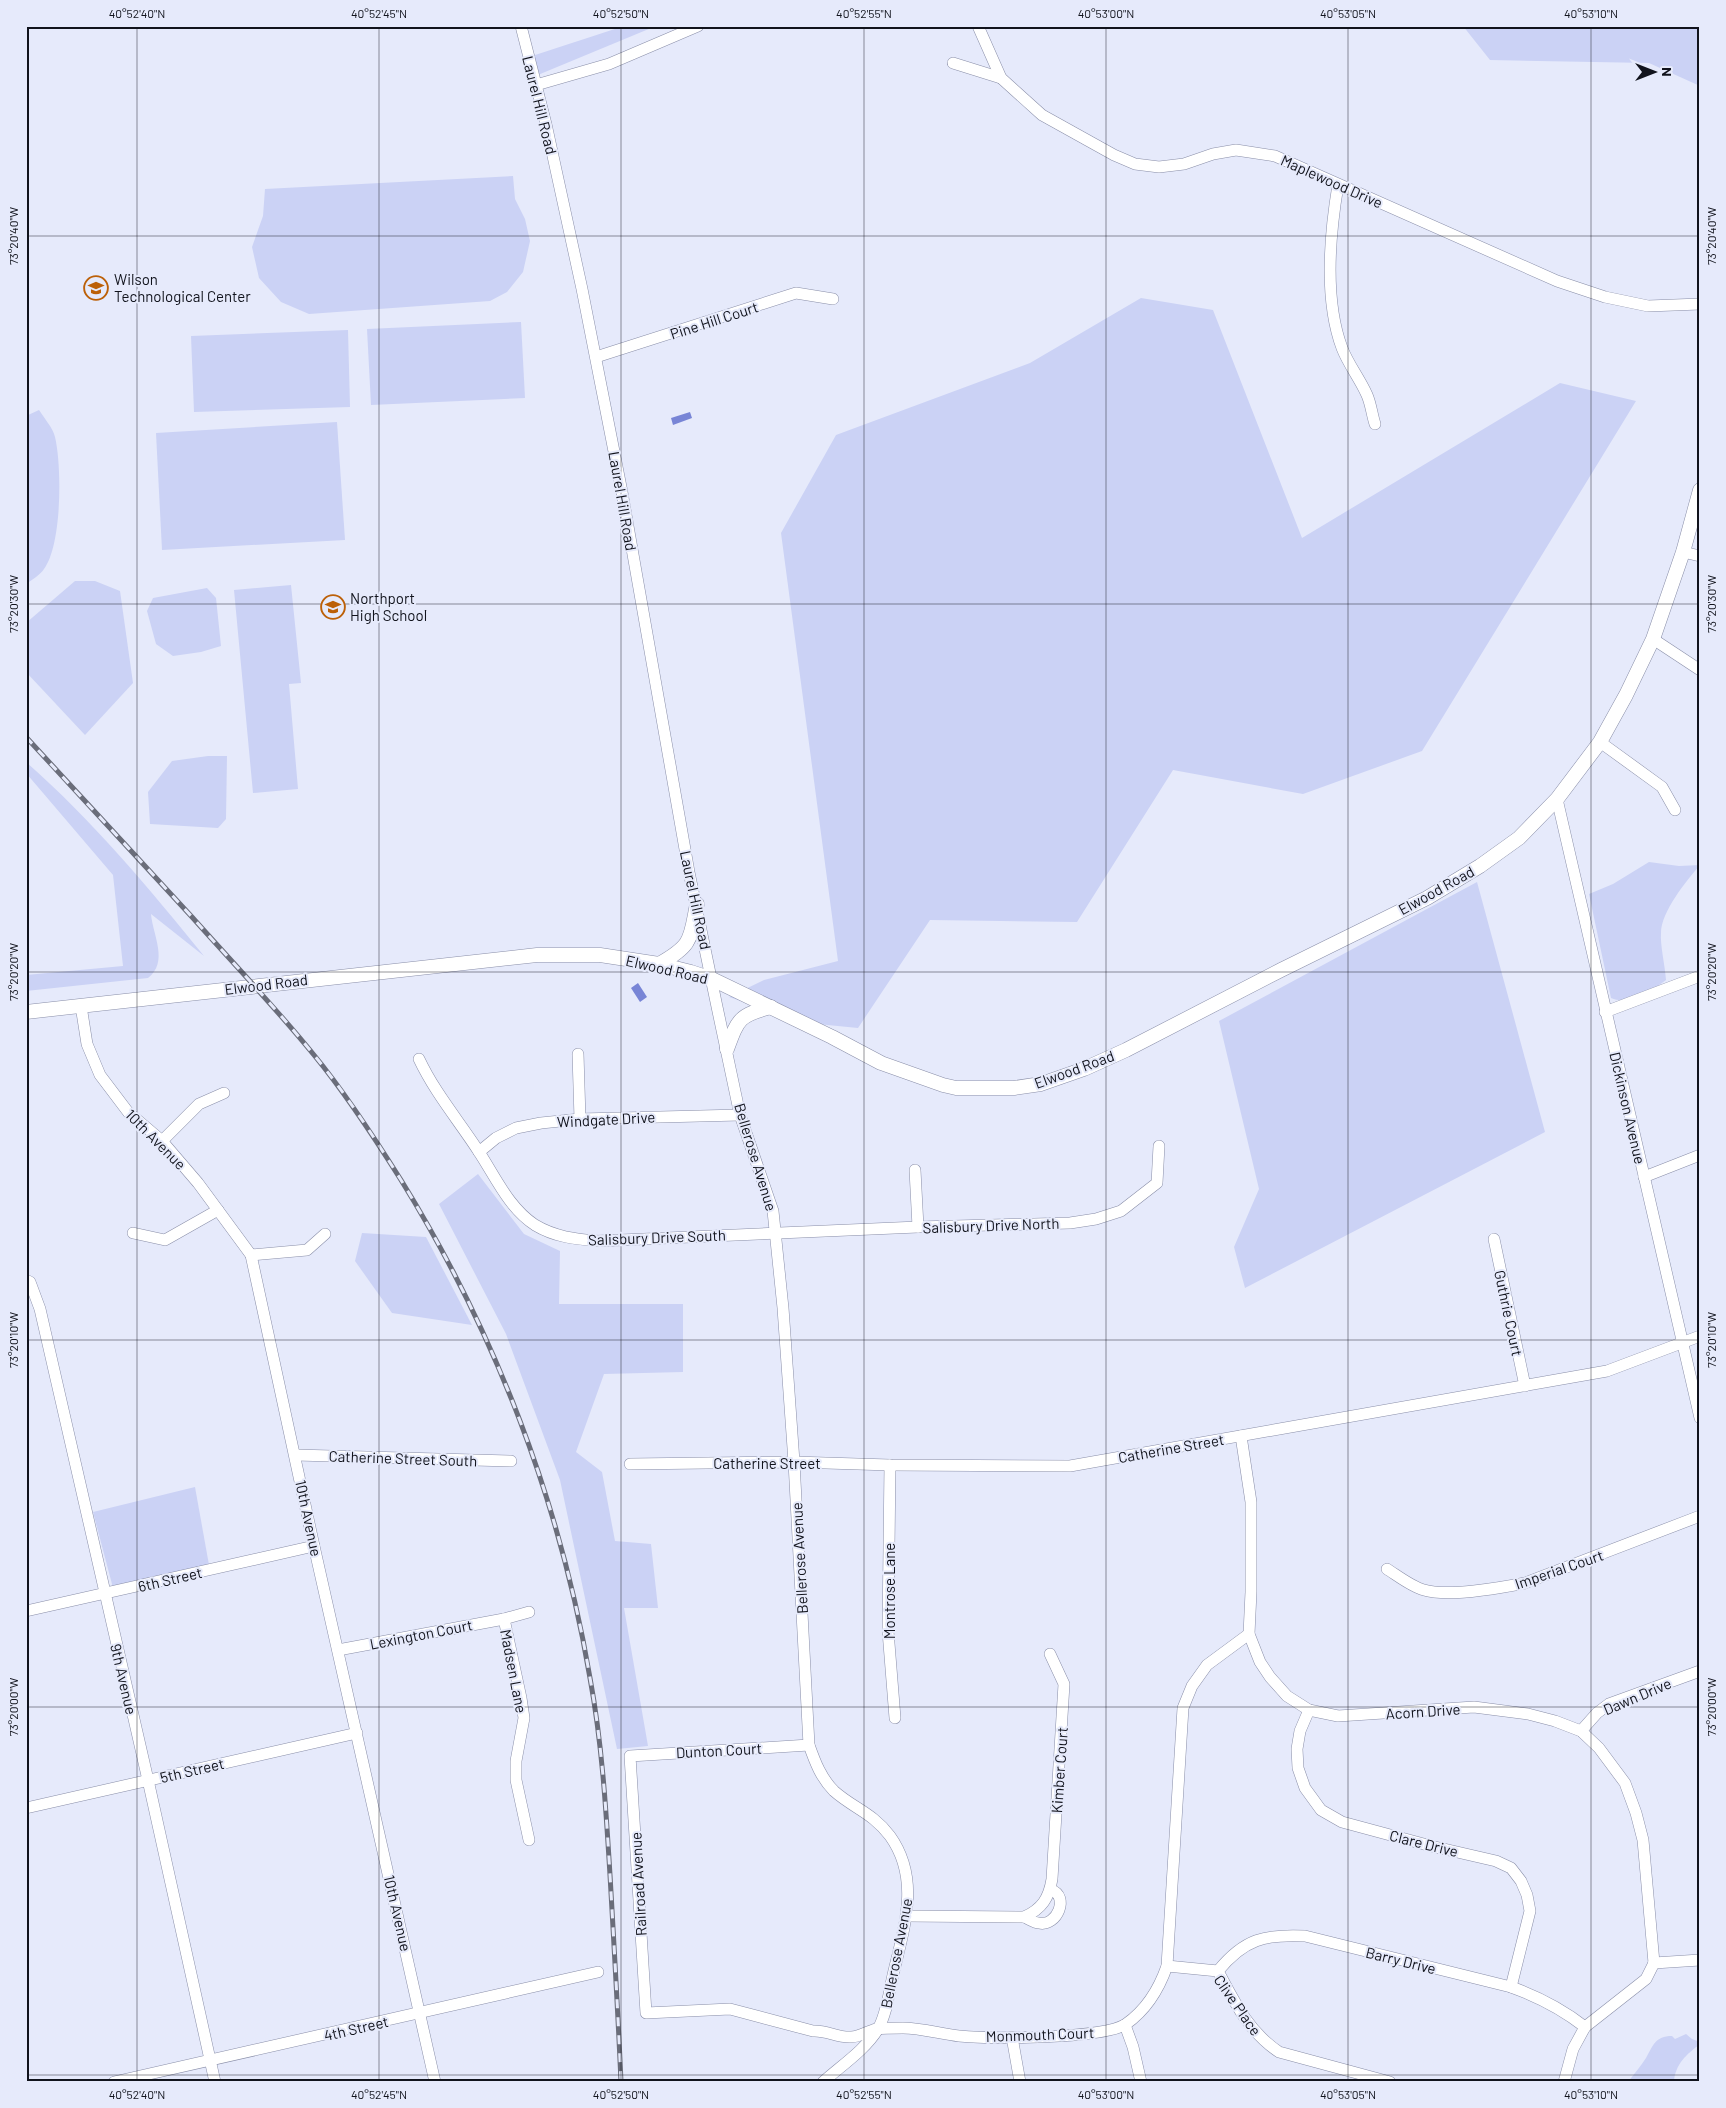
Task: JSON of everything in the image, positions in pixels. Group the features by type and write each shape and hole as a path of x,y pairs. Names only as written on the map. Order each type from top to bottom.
{"main road":[{"name":"Elwood Road","path":"26,1012 537,955 600,955 659,964 712,979 881,1064 943,1085 956,1088 994,1089 1041,1084 1084,1069 1126,1050 1281,970 1427,898 1480,866 1519,838 1557,799 1600,742 1626,695 1654,640 1683,552 1700,490"},
{"path":"659,964 679,953 690,939 697,904"},
{"path":"727,1049 737,1023 750,1012 771,1007"}],"street":[{"name":"Laurel Hill Road","path":"520,26 536,85 574,247 596,357 689,872 712,979"},
{"path":"536,85 609,64 698,26"},
{"name":"Maplewood Drive","path":"978,26 1002,78 1042,115 1087,141 1136,164 1159,167 1184,164 1213,154 1236,150 1258,152 1282,158 1557,281 1595,294 1648,306 1700,304"},
{"path":"953,63 1002,78"},
{"path":"1338,184 1332,217 1331,294 1334,320 1342,347 1367,395 1375,424"},
{"name":"Pine Hill Court","path":"596,357 796,293 833,299"},
{"path":"1683,552 1700,556"},
{"path":"1654,640 1700,670"},
{"path":"1600,742 1662,787 1674,810"},
{"name":"Dickinson Avenue","path":"1557,799 1700,1418"},
{"path":"1605,1012 1700,976"},
{"name":"Bellerose Avenue","path":"712,979 740,1115 768,1191 777,1233 794,1462 809,1745 817,1769 834,1790 877,1821 890,1837 901,1856 907,1874 907,1916 886,2011 878,2029 861,2049 823,2082"},
{"name":"10th Avenue","path":"81,1006 87,1044 100,1075 128,1112 162,1140 251,1255 296,1455 314,1546 436,2082"},
{"path":"578,1054 580,1118"},
{"name":"Salisbury Drive South","path":"419,1059 431,1083 479,1152 498,1185 520,1214 534,1225 553,1235 598,1241 777,1233"},
{"path":"162,1140 199,1104 224,1093"},
{"name":"Windgate Drive","path":"479,1152 496,1138 516,1128 580,1118 740,1115"},
{"name":"Salisbury Drive North","path":"777,1233 1070,1223 1096,1219 1121,1211 1157,1183 1159,1146"},
{"path":"1644,1177 1700,1155"},
{"path":"915,1170 918,1227"},
{"path":"132,1233 165,1240 218,1210"},
{"path":"251,1255 307,1250 326,1234"},
{"name":"Guthrie Court","path":"1494,1239 1525,1386"},
{"name":"9th Avenue","path":"26,1280 30,1282 40,1309 215,2082"},
{"name":"Catherine Street","path":"630,1464 794,1462 890,1465 1070,1466 1607,1371 1700,1336"},
{"name":"Acorn Drive","path":"1241,1436 1251,1502 1251,1592 1248,1634 1260,1662 1270,1677 1286,1696 1308,1710 1338,1716 1474,1708 1528,1714 1555,1721 1581,1731 1599,1748 1625,1783 1636,1813 1643,1840 1654,1963"},
{"name":"Catherine Street South","path":"296,1455 511,1462"},
{"name":"Montrose Lane","path":"890,1465 888,1631 894,1718"},
{"name":"Imperial Court","path":"1387,1569 1424,1590 1452,1592 1497,1588 1525,1583 1700,1516"},
{"name":"6th Street","path":"26,1612 314,1546"},
{"name":"Lexington Court","path":"338,1650 504,1619 528,1612"},
{"name":"Madsen Lane","path":"504,1619 524,1718 516,1761 516,1780 528,1840"},
{"name":"Monmouth Court","path":"646,2013 730,2009 813,2031 823,2030 850,2037 878,2029 905,2028 962,2036 1012,2037 1086,2034 1105,2032 1125,2025 1151,2000 1161,1983 1167,1966 1183,1708 1192,1686 1207,1665 1248,1634"},
{"name":"Kimber Court","path":"907,1916 1024,1917 1039,1924 1048,1923 1055,1918 1059,1909 1060,1899 1056,1892 1050,1890 1064,1684 1050,1654"},
{"name":"Dawn Drive","path":"1581,1731 1597,1713 1609,1704 1700,1671"},
{"name":"Clare Drive","path":"1308,1710 1296,1749 1298,1768 1304,1788 1321,1810 1342,1822 1496,1861 1511,1868 1528,1895 1530,1911 1512,1987"},
{"name":"5th Street","path":"26,1808 357,1733"},
{"name":"Dunton Court","path":"630,1756 809,1745"},
{"name":"Railroad Avenue","path":"630,1756 646,2013"},
{"path":"1024,1917 1038,1909 1045,1902 1050,1890"},
{"name":"Barry Drive","path":"1218,1971 1229,1958 1252,1941 1270,1936 1304,1936 1512,1987 1536,1996 1566,2012 1585,2027"},
{"path":"1564,2082 1573,2049 1585,2027 1646,1979 1654,1963 1700,1960"},
{"name":"Clive Place","path":"1167,1966 1218,1971 1241,2014 1252,2030 1265,2043 1279,2052 1390,2082"},
{"name":"4th Street","path":"114,2082 598,1972"},
{"path":"1125,2025 1133,2047 1141,2082"},
{"path":"1012,2037 1020,2082"}],"shaded area":[{"path":"624,26 656,26 533,77 529,57"},
{"path":"1463,26 1700,26 1700,86 1649,63 1490,60"},
{"path":"513,176 515,199 525,219 530,241 523,272 507,292 490,301 309,314 281,302 259,278 252,247 263,216 265,189"},
{"path":"1141,298 1213,310 1302,538 1560,383 1636,401 1422,751 1303,794 1173,770 1077,922 930,920 858,1028 787,1021 753,1005 729,997 764,980 838,961 781,533 836,435 1030,363"},
{"path":"521,322 525,398 371,405 367,329"},
{"path":"348,330 350,407 194,412 191,336"},
{"path":"39,410 55,437 59,466 59,505 50,558 44,569 26,584 26,416"},
{"path":"337,422 345,540 162,550 156,433"},
{"path":"75,581 95,581 120,591 133,683 85,735 26,672 26,623"},
{"path":"291,585 301,683 289,684 298,789 253,793 234,590"},
{"path":"207,588 216,598 221,646 201,652 173,656 156,644 147,611 153,598"},
{"path":"208,756 227,756 226,819 218,828 150,824 148,792 172,761"},
{"path":"26,762 97,831 141,880 204,956 151,914 159,957 154,972 148,978 26,991 26,975 123,966 113,875 26,773"},
{"path":"1649,862 1679,866 1700,865 1675,897 1662,925 1661,943 1666,980 1640,996 1632,999 1618,1000 1611,998 1589,894 1613,884"},
{"path":"1477,882 1545,1132 1245,1288 1234,1247 1259,1189 1219,1021"},
{"path":"478,1174 524,1234 560,1251 559,1304 683,1304 683,1372 604,1374 576,1452 602,1472 615,1541 651,1544 658,1608 624,1608 648,1746 617,1749 560,1480 506,1334 439,1204"},
{"path":"362,1233 426,1237 472,1325 392,1313 355,1261"},
{"path":"195,1487 209,1565 113,1588 93,1512"},
{"path":"1686,2034 1700,2042 1700,2044 1679,2065 1674,2082 1628,2082 1658,2040 1666,2036 1672,2036 1675,2039"}],"water":[{"path":"690,412 692,418 673,425 671,418"},
{"path":"638,983 647,997 640,1002 631,988"}],"railway":[{"path":"26,737 269,1002 337,1085 391,1164 435,1238 466,1297 494,1358 520,1420 542,1483 561,1547 577,1612 590,1678 601,1751 605,1801 621,2082"}],"place":[{"name":"Wilson Technological Center","path":"96,288"},
{"name":"Northport High School","path":"333,607"}]}
